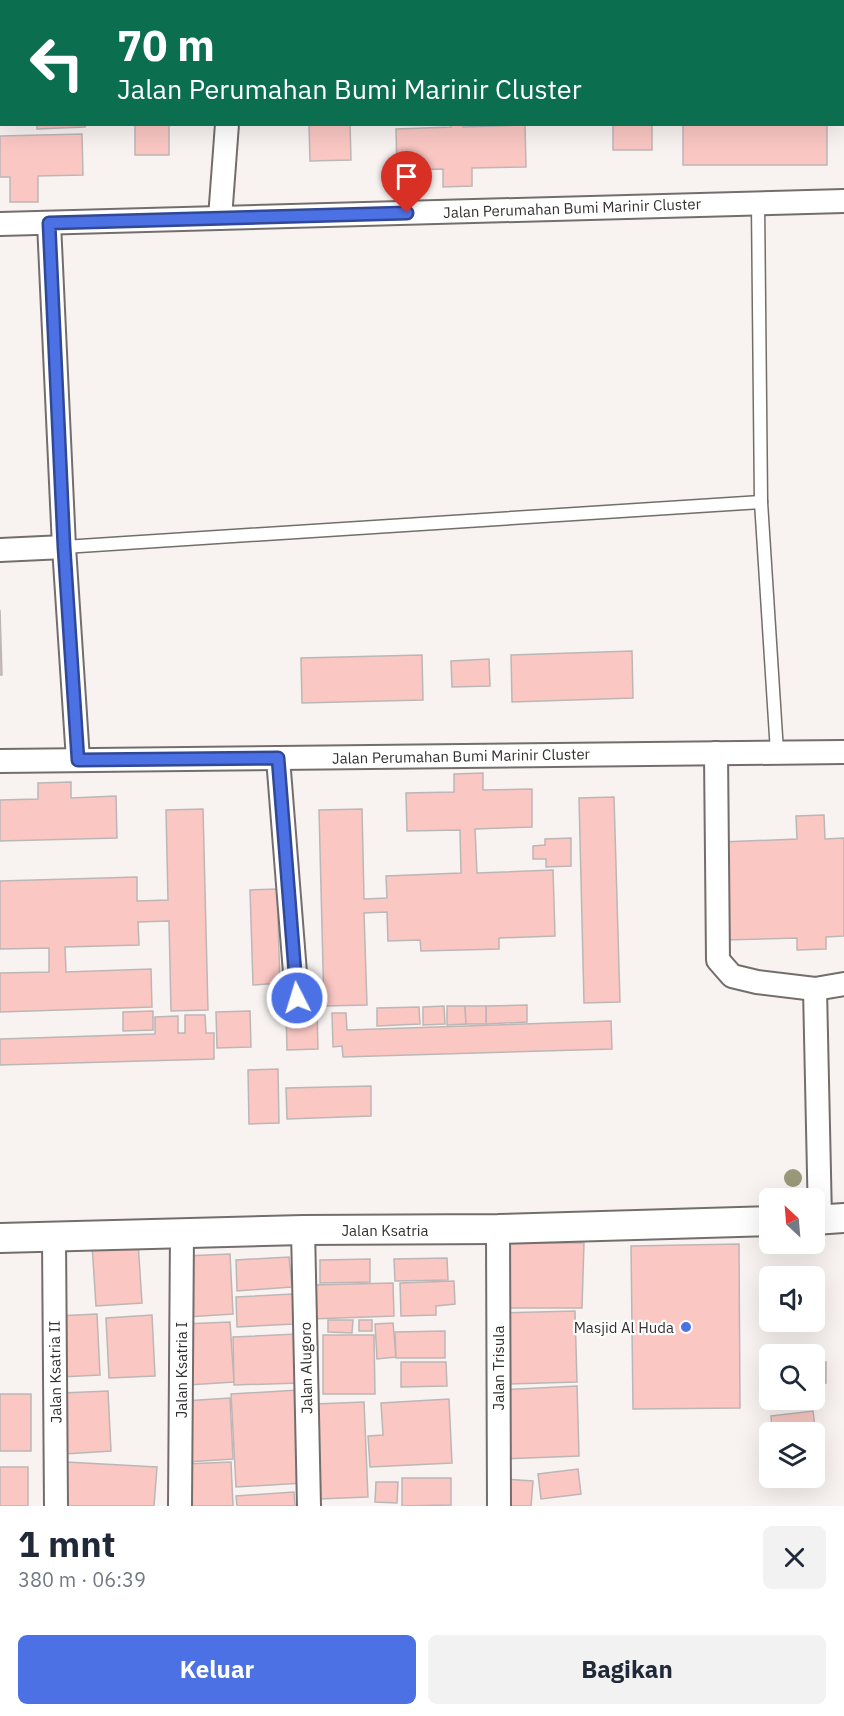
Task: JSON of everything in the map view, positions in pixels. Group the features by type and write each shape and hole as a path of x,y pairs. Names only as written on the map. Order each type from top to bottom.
{"street":[{"path":"220,218 227,126"},
{"name":"Jalan Perumahan Bumi Marinir Cluster","path":"0,224 844,201"},
{"path":"49,223 64,547 78,760"},
{"path":"0,550 64,547"},
{"name":"Jalan Perumahan Bumi Marinir Cluster","path":"0,761 844,752"},
{"path":"716,753 718,960 732,976 757,982 815,989 844,984"},
{"path":"278,758 297,998"},
{"path":"815,989 826,1219"},
{"name":"Jalan Ksatria","path":"0,1238 303,1230 498,1229 759,1221"},
{"name":"Jalan Trisula","path":"498,1229 499,1506"},
{"name":"Jalan Alugoro","path":"303,1230 309,1506"},
{"name":"Jalan Ksatria I","path":"180,1506 182,1233"},
{"name":"Jalan Ksatria II","path":"54,1238 56,1506"}],"lane":[{"path":"758,203 761,502 777,752"},
{"path":"64,547 761,502"}],"building":[{"path":"37,126 85,126 85,127 37,129"},
{"path":"135,126 169,126 169,155 135,155"},
{"path":"309,126 350,126 351,160 310,161"},
{"path":"525,126 526,167 472,168 472,186 443,187 443,169 397,170 396,129"},
{"path":"613,126 652,126 652,150 613,150"},
{"path":"683,126 827,126 827,165 683,165"},
{"path":"82,134 83,175 38,176 38,202 10,202 10,177 0,177 0,136"},
{"path":"0,610 2,675 0,675"},
{"path":"632,651 633,698 512,702 511,655"},
{"path":"422,655 423,700 302,703 301,658"},
{"path":"489,659 490,686 452,687 451,661"},
{"path":"483,773 483,790 532,789 532,827 475,829 477,873 553,870 555,936 499,938 499,949 421,951 420,940 388,941 387,912 364,913 367,1005 324,1006 319,810 362,809 364,899 387,898 386,876 461,873 460,830 407,831 406,793 454,792 454,774"},
{"path":"71,782 71,798 116,796 117,838 0,841 0,800 38,799 38,783"},
{"path":"614,797 620,1002 584,1003 579,798"},
{"path":"203,809 208,1010 171,1011 169,921 138,922 139,945 65,947 66,972 151,969 152,1007 0,1012 0,973 49,972 49,948 0,949 0,881 137,877 137,901 168,900 166,810"},
{"path":"824,815 825,839 844,838 844,936 826,937 826,949 797,950 797,938 724,940 721,842 797,839 796,816"},
{"path":"571,838 571,866 546,867 546,859 533,859 533,846 545,845 545,839"},
{"path":"277,889 280,983 253,985 250,890"},
{"path":"527,1005 527,1022 486,1024 486,1006"},
{"path":"444,1006 445,1024 423,1025 423,1007"},
{"path":"447,1006 465,1006 466,1024 447,1025"},
{"path":"465,1006 486,1006 486,1024 466,1024"},
{"path":"419,1007 420,1024 377,1026 377,1008"},
{"path":"317,1010 318,1049 287,1050 286,1011"},
{"path":"153,1011 153,1030 123,1031 123,1012"},
{"path":"250,1011 251,1047 217,1048 216,1012"},
{"path":"332,1013 346,1013 347,1030 611,1021 612,1049 343,1057 342,1046 333,1047"},
{"path":"185,1015 205,1015 206,1033 214,1033 214,1059 0,1065 0,1039 155,1034 155,1017 178,1016 178,1033 185,1033"},
{"path":"278,1069 279,1123 249,1124 248,1070"},
{"path":"371,1086 371,1116 287,1119 286,1088"},
{"path":"138,1242 142,1303 96,1306 92,1245"},
{"path":"506,1243 584,1243 582,1308 505,1308"},
{"name":"Masjid Al Huda","path":"739,1244 740,1408 633,1409 631,1246"},
{"path":"230,1254 233,1314 187,1317 184,1256"},
{"path":"289,1257 292,1287 237,1291 236,1260"},
{"path":"447,1258 448,1280 395,1281 394,1259"},
{"path":"370,1259 370,1282 320,1283 320,1260"},
{"path":"454,1281 455,1304 436,1306 436,1315 401,1316 400,1283"},
{"path":"393,1283 394,1316 312,1319 312,1285"},
{"path":"293,1294 294,1324 237,1327 236,1297"},
{"path":"575,1311 577,1382 505,1384 503,1313"},
{"path":"97,1314 100,1375 61,1377 57,1316"},
{"path":"152,1315 155,1376 109,1378 106,1318"},
{"path":"328,1320 353,1320 352,1333 328,1332"},
{"path":"359,1320 372,1320 372,1331 359,1331"},
{"path":"230,1322 234,1382 188,1385 184,1324"},
{"path":"393,1323 396,1357 377,1359 375,1324"},
{"path":"445,1331 445,1358 396,1358 395,1332"},
{"path":"297,1334 299,1383 234,1385 233,1337"},
{"path":"323,1335 374,1335 375,1394 323,1394"},
{"path":"401,1362 446,1362 447,1386 401,1387"},
{"path":"577,1386 579,1456 503,1459 500,1390"},
{"path":"298,1390 303,1483 236,1487 231,1394"},
{"path":"108,1391 111,1451 65,1454 62,1393"},
{"path":"0,1394 31,1394 31,1451 0,1451"},
{"path":"230,1398 233,1459 187,1462 184,1401"},
{"path":"449,1399 452,1463 370,1467 368,1436 383,1435 381,1403"},
{"path":"364,1402 368,1497 319,1499 315,1404"},
{"path":"813,1411 814,1422 771,1422 771,1416"},
{"path":"66,1462 157,1467 154,1506 63,1506"},
{"path":"231,1462 233,1506 187,1506 185,1464"},
{"path":"0,1467 28,1467 28,1506 0,1506"},
{"path":"578,1469 581,1494 541,1499 538,1474"},
{"path":"402,1478 451,1478 451,1505 402,1506"},
{"path":"506,1479 533,1481 531,1506 504,1506"},
{"path":"376,1482 398,1482 397,1503 375,1502"},
{"path":"294,1492 295,1506 237,1506 236,1496"}],"place":[{"name":"Masjid Al Huda","path":"686,1327"}],"route":[{"path":"297,998 278,758 78,760 64,547 49,223 407,213"}]}
